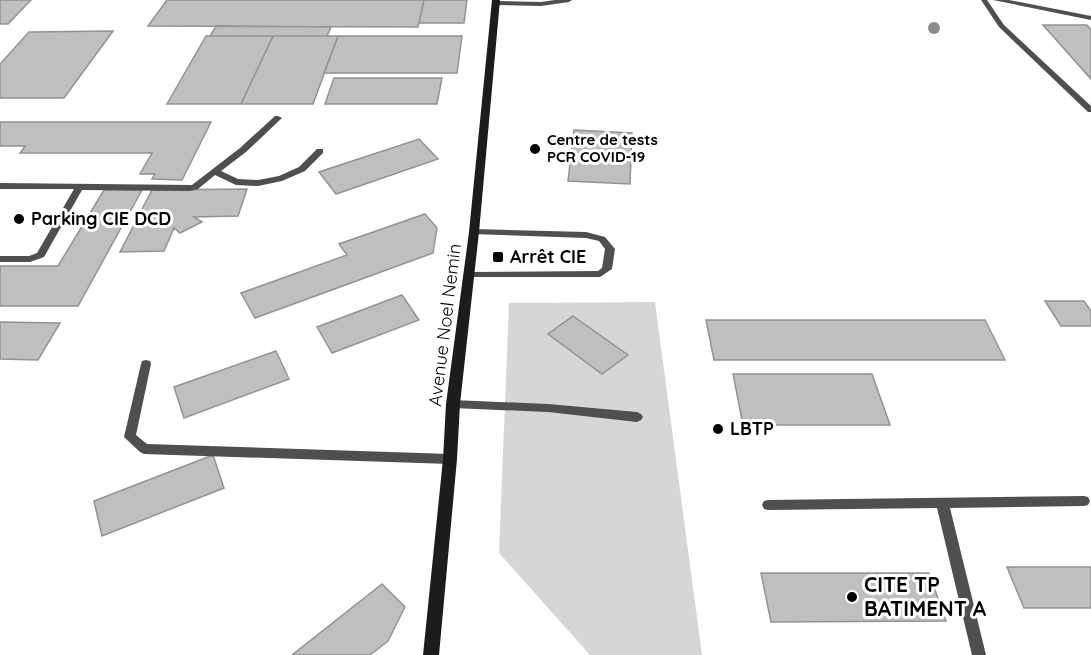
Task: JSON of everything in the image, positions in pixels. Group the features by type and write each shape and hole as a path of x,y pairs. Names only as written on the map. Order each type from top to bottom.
{"street":[{"path":"997,0 1091,18"},
{"name":"Avenue Noel Nemin","path":"431,655 450,459 453,404 474,232 496,1"}],"lane":[{"path":"496,1 541,4 569,0"},
{"path":"984,0 1001,27 1091,110"},
{"path":"0,186 190,188 215,172 278,118"},
{"path":"215,172 236,182 258,183 282,178 302,169 320,151"},
{"path":"0,259 30,259 41,255 80,186"},
{"path":"469,275 600,274 607,269 610,249 602,239 586,235 474,232"},
{"path":"146,364 130,437 144,449 450,459"},
{"path":"453,404 548,408 637,417"},
{"path":"768,504 1083,501"},
{"path":"942,503 979,655"}],"shaded area":[{"path":"655,302 702,655 590,655 499,553 509,303"}],"building":[{"path":"0,0 31,0 8,24 0,24"},
{"path":"167,0 424,0 418,27 148,26"},
{"path":"424,0 467,0 464,23 419,23"},
{"path":"1043,25 1087,25 1091,30 1091,79"},
{"path":"216,26 331,27 327,36 210,36"},
{"path":"113,31 64,98 0,98 0,64 29,32"},
{"path":"206,36 273,36 241,104 167,104"},
{"path":"273,36 338,36 313,104 241,104"},
{"path":"338,36 462,36 457,73 324,73"},
{"path":"334,78 442,78 437,104 325,104"},
{"path":"0,122 211,122 182,180 152,179 155,174 140,174 152,153 20,153 25,146 0,146"},
{"path":"574,130 632,133 630,184 568,181"},
{"path":"419,139 438,159 336,194 319,172"},
{"path":"247,189 238,216 194,217 202,222 180,233 174,228 164,251 120,252 152,190"},
{"path":"104,190 142,190 78,306 0,306 0,266 58,266"},
{"path":"425,214 437,228 433,253 255,318 241,293 347,255 339,244"},
{"path":"402,295 419,320 332,353 317,327"},
{"path":"1045,301 1084,301 1091,311 1091,326 1061,326"},
{"path":"573,316 628,355 602,374 548,334"},
{"path":"706,320 985,320 1005,360 714,360"},
{"path":"0,322 60,323 38,360 0,359"},
{"path":"276,351 289,379 184,418 174,387"},
{"path":"733,374 872,374 890,425 743,425"},
{"path":"213,455 224,488 102,536 94,501"},
{"path":"1007,567 1091,567 1091,608 1024,608"},
{"name":"CITE TP BATIMENT A","path":"761,573 929,573 946,621 771,622"},
{"path":"382,584 405,607 388,641 370,655 292,655"}],"place":[{"name":"Centre de tests PCR COVID-19","path":"535,149"},
{"name":"Parking CIE DCD","path":"19,219"},
{"name":"Arrêt CIE","path":"498,257"},
{"name":"LBTP","path":"718,429"},
{"name":"CITE TP BATIMENT A","path":"852,597"}]}
